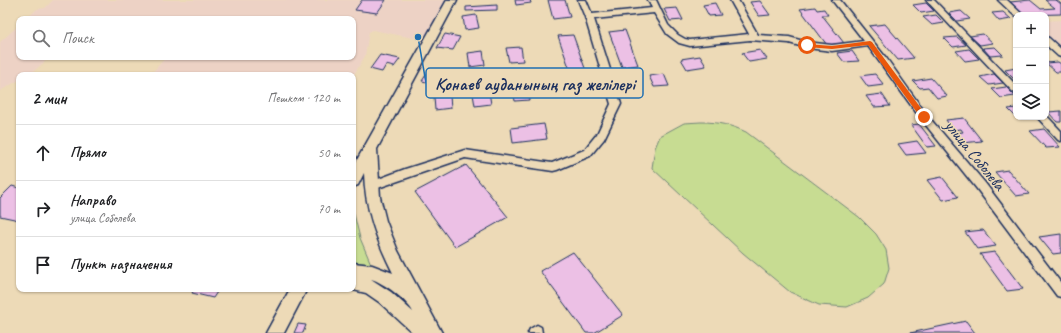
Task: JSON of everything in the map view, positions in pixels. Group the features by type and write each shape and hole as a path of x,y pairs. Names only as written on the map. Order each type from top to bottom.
{"main road":[{"path":"356,175 452,0"},
{"path":"370,148 374,204 387,242 400,271 421,306 433,333"},
{"path":"356,270 385,275 421,306"},
{"path":"356,284 370,286 385,297 425,333"},
{"path":"275,333 300,292"}],"street":[{"path":"372,186 465,154 552,167 587,153 600,136 616,104 590,17 582,0"},
{"path":"652,0 664,25 670,33 682,42 690,43 754,37 789,40 807,45 832,48 870,43"},
{"path":"734,0 754,37"},
{"name":"улица Соболева","path":"836,0 870,43 924,117 981,186 1061,292"},
{"path":"930,0 1013,87"},
{"path":"1002,0 1015,12"},
{"path":"590,17 656,10"},
{"path":"1049,43 1061,54"},
{"path":"1045,120 1061,137"}],"shaded area":[{"path":"53,0 452,0 428,41 373,30 369,32 365,56 355,72 153,72 163,60 356,60 356,16 29,16 37,9 45,8"},
{"path":"1061,20 1061,51 1049,40 1049,21"},
{"path":"16,28 16,60 47,60 32,72 16,72 16,82 0,91 0,42"}],"green space":[{"path":"701,122 724,124 746,132 859,217 876,234 886,250 889,268 884,284 868,298 847,307 819,305 790,292 743,253 652,168 655,148 660,136 684,123"},
{"path":"356,222 360,238 371,264 356,262"}],"building":[{"path":"362,0 386,0 377,13 355,10"},
{"path":"515,0 530,0 531,3 516,5"},
{"path":"548,0 565,0 570,17 553,19"},
{"path":"1030,0 1041,9 1055,8 1045,0 1056,0 1061,4 1061,14 1049,14 1049,12 1021,12 1010,2"},
{"path":"760,1 770,15 759,16 750,2"},
{"path":"715,3 721,15 709,16 703,5"},
{"path":"926,3 934,11 921,13 913,5"},
{"path":"497,5 497,10 466,11 466,7"},
{"path":"815,7 817,10 824,9 828,15 822,15 844,43 827,45 800,9"},
{"path":"677,8 683,20 670,21 664,9"},
{"path":"961,11 970,19 957,21 949,13"},
{"path":"1003,12 1011,19 999,21 992,13"},
{"path":"476,15 479,28 465,30 463,17"},
{"path":"936,15 944,23 932,25 923,17"},
{"path":"885,24 914,58 898,60 869,26"},
{"path":"625,30 638,65 622,67 609,32"},
{"path":"445,34 460,37 453,50 437,48"},
{"path":"983,34 993,43 980,45 970,36"},
{"path":"573,35 586,71 571,73 558,36"},
{"path":"957,37 966,45 953,47 944,38"},
{"path":"521,47 523,61 509,62 506,48"},
{"path":"995,47 1003,55 990,56 983,48"},
{"path":"969,49 979,59 965,61 956,51"},
{"path":"760,50 767,59 749,62 742,53"},
{"path":"483,51 485,65 470,67 468,53"},
{"path":"852,51 859,61 844,62 837,53"},
{"path":"380,55 400,59 394,67 386,65 382,72 370,69"},
{"path":"700,56 706,66 687,69 681,59"},
{"path":"1058,62 1061,64 1061,72 1056,72 1049,66 1049,63"},
{"path":"1013,69 1013,78 1005,70"},
{"path":"428,72 441,75 436,84 422,81"},
{"path":"664,74 669,86 654,87 649,76"},
{"path":"875,74 884,85 868,87 860,76"},
{"path":"994,74 1003,83 989,85 980,77"},
{"path":"931,78 947,96 937,98 928,87 920,88 913,81"},
{"path":"1006,87 1013,94 1013,96 1001,98 992,89"},
{"path":"528,89 529,100 515,101 513,90"},
{"path":"489,92 491,104 475,106 473,94"},
{"path":"882,94 890,106 874,107 866,96"},
{"path":"450,96 451,108 435,110 434,97"},
{"path":"1013,108 1013,114 1008,109"},
{"path":"1061,111 1061,122 1057,122 1049,112"},
{"path":"964,118 982,141 962,143 955,133 963,132 961,129 953,130 946,120"},
{"path":"544,124 547,139 513,143 511,128"},
{"path":"919,124 936,146 927,147 911,125"},
{"path":"1044,129 1060,147 1046,148 1030,131"},
{"path":"917,141 926,153 906,155 898,144"},
{"path":"466,165 508,217 455,247 415,192"},
{"path":"1008,170 1029,194 1016,196 995,172"},
{"path":"942,177 958,197 943,200 927,180"},
{"path":"12,186 16,187 16,219 0,216 0,198"},
{"path":"983,230 996,246 977,249 965,232"},
{"path":"1061,234 1061,253 1053,254 1039,237"},
{"path":"573,252 623,315 594,333 586,333 540,271"},
{"path":"995,252 1023,289 1007,291 980,254"},
{"path":"192,292 217,292 213,298"},
{"path":"966,321 975,333 910,333"},
{"path":"298,324 306,325 303,333 294,333"}],"place":[{"name":"Қонаев ауданының газ желілері","path":"418,37"}],"route":[{"path":"807,45 832,48 870,43 924,117"}]}
